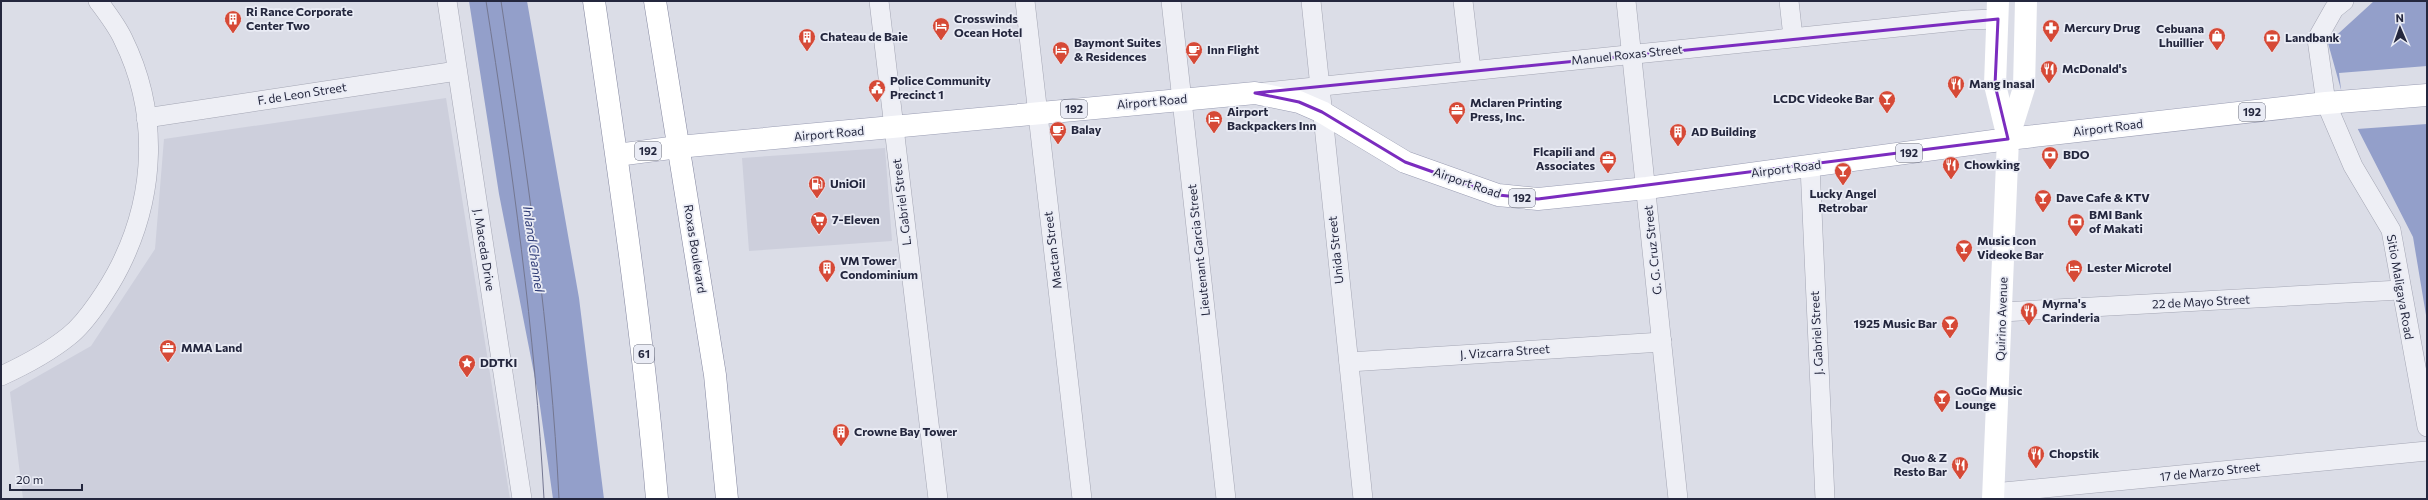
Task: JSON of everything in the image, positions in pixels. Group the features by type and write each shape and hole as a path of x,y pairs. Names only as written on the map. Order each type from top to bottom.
{"main road":[{"name":"61","path":"594,1 617,155 648,387 657,499"},
{"name":"Roxas Boulevard","path":"655,1 715,375 727,499"},
{"name":"Quirino Avenue","path":"1993,496 2002,312 2008,140 2024,88 2026,1"},
{"name":"Quirino Avenue","path":"1998,10 1995,85 2008,140"},
{"name":"Airport Road","path":"617,155 678,147 1255,93 1299,102 1322,112 1405,162 1498,195 1538,199 1647,188 2008,140 2334,102 2427,95"}],"street":[{"path":"1,376 32,362 70,335 109,288 130,246 142,213 150,168 146,118 140,79 123,38 98,1"},
{"name":"J. Maceda Drive","path":"447,1 522,499"},
{"name":"L. Gabriel Street","path":"879,1 938,499"},
{"name":"Mactan Street","path":"1025,1 1082,499"},
{"name":"Lieutenant Garcia Street","path":"1171,1 1226,499"},
{"name":"Unida Street","path":"1311,1 1363,499"},
{"path":"1463,1 1471,70"},
{"name":"G. G. Cruz Street","path":"1626,1 1647,188 1678,499"},
{"path":"1789,1 1793,37"},
{"name":"Sitio Maligaya Road","path":"2344,1 2334,9 2317,39 2353,166 2391,230 2400,290 2427,427"},
{"name":"Manuel Roxas Street","path":"1255,93 1967,20 1998,10"},
{"name":"F. de Leon Street","path":"146,118 457,70"},
{"name":"J. Gabriel Street","path":"1810,166 1825,499"},
{"name":"22 de Mayo Street","path":"2002,312 2400,290"},
{"name":"J. Vizcarra Street","path":"1349,362 1662,342"},
{"name":"17 de Marzo Street","path":"1993,496 2427,451"}],"highlighted area":[{"path":"1998,19 1995,85 2008,139 1538,199 1498,195 1405,162 1322,112 1299,102 1255,93"}],"shaded area":[{"path":"446,98 510,499 23,499 10,392 91,346 155,249 164,139"},
{"name":"UniOil","path":"885,148 892,241 749,251 742,158"}],"water":[{"name":"Inland Channel","path":"469,1 527,1 579,298 604,499 553,499 539,399 499,194"},
{"path":"2374,1 2427,1 2427,321 2413,237 2345,104 2328,43"}],"pier":[{"path":"2427,66 2427,124 2357,129 2343,105 2339,73"}],"tram line":[{"path":"486,1 505,125 529,312 544,499"},
{"path":"501,1 528,187 544,312 559,499"}],"place":[{"name":"Ri Rance Corporate Center Two","path":"233,34"},
{"name":"Crosswinds Ocean Hotel","path":"941,41"},
{"name":"Mercury Drug","path":"2051,43"},
{"name":"Cebuana Lhuillier","path":"2217,51"},
{"name":"Chateau de Baie","path":"807,52"},
{"name":"Landbank","path":"2272,53"},
{"name":"Baymont Suites & Residences","path":"1061,65"},
{"name":"Inn Flight","path":"1194,65"},
{"name":"McDonald's","path":"2049,84"},
{"name":"Mang Inasal","path":"1956,99"},
{"name":"Police Community Precinct 1","path":"877,103"},
{"name":"LCDC Videoke Bar","path":"1887,114"},
{"name":"Mclaren Printing Press, Inc.","path":"1457,125"},
{"name":"Airport Backpackers Inn","path":"1214,134"},
{"name":"Balay","path":"1058,145"},
{"name":"AD Building","path":"1678,147"},
{"name":"BDO","path":"2050,170"},
{"name":"Flcapili and Associates","path":"1608,174"},
{"name":"Chowking","path":"1951,180"},
{"name":"Lucky Angel Retrobar","path":"1843,186"},
{"name":"UniOil","path":"817,199"},
{"name":"Dave Cafe & KTV","path":"2043,213"},
{"name":"7-Eleven","path":"819,235"},
{"name":"BMI Bank of Makati","path":"2076,237"},
{"name":"Music Icon Videoke Bar","path":"1964,263"},
{"name":"VM Tower Condominium","path":"827,283"},
{"name":"Lester Microtel","path":"2074,283"},
{"name":"Myrna's Carinderia","path":"2029,326"},
{"name":"1925 Music Bar","path":"1950,339"},
{"name":"MMA Land","path":"168,363"},
{"name":"DDTKI","path":"467,378"},
{"name":"GoGo Music Lounge","path":"1942,413"},
{"name":"Crowne Bay Tower","path":"841,447"},
{"name":"Chopstik","path":"2036,469"},
{"name":"Quo & Z Resto Bar","path":"1960,480"}]}
